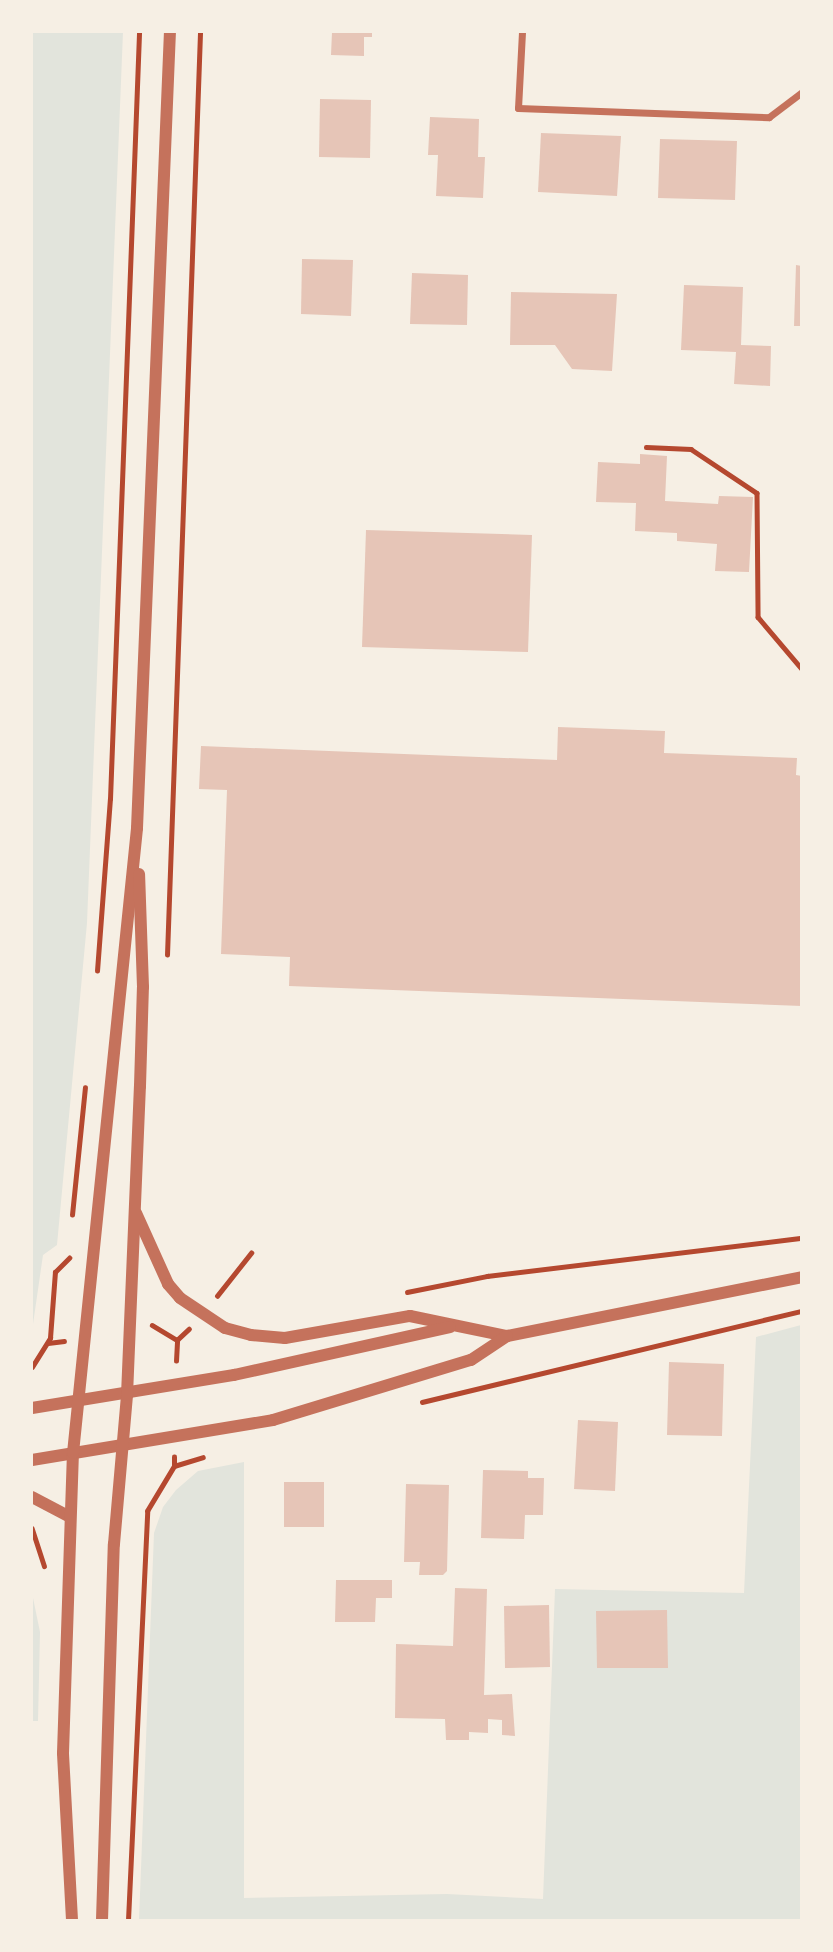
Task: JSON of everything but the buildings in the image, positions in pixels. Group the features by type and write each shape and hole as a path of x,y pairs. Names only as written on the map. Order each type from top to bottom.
{"street":[{"path":"72,1920 63,1753 72,1453 137,828 170,32"},
{"path":"522,32 518,108 769,117 802,92"},
{"path":"102,1920 104,1758 122,1446 128,1395 143,987 137,828"},
{"path":"134,1210 168,1284 202,1316 225,1328 285,1338 410,1316 507,1336 802,1277"},
{"path":"32,1408 128,1395 453,1326"},
{"path":"32,1460 273,1420 471,1360 507,1336"},
{"path":"32,1497 70,1517"}],"path":[{"path":"96,973 110,799 139,32"},
{"path":"167,960 200,32"},
{"path":"646,447 691,449 757,493 758,617 802,669"},
{"path":"71,1219 86,1078"},
{"path":"398,1293 487,1276 802,1238"},
{"path":"216,1297 251,1253"},
{"path":"32,1367 48,1343 55,1272 69,1254"},
{"path":"209,1291 223,1302"},
{"path":"419,1402 802,1311"},
{"path":"128,1920 147,1511 174,1466 211,1455"}],"shaded area":[{"path":"32,32 123,32 87,923 57,1245 43,1255 32,1331"},
{"path":"801,1325 801,1920 139,1920 154,1533 163,1507 176,1490 198,1471 244,1462 244,1898 447,1894 543,1899 555,1589 744,1593 756,1337"},
{"path":"32,1593 40,1632 38,1721 32,1721"}]}
